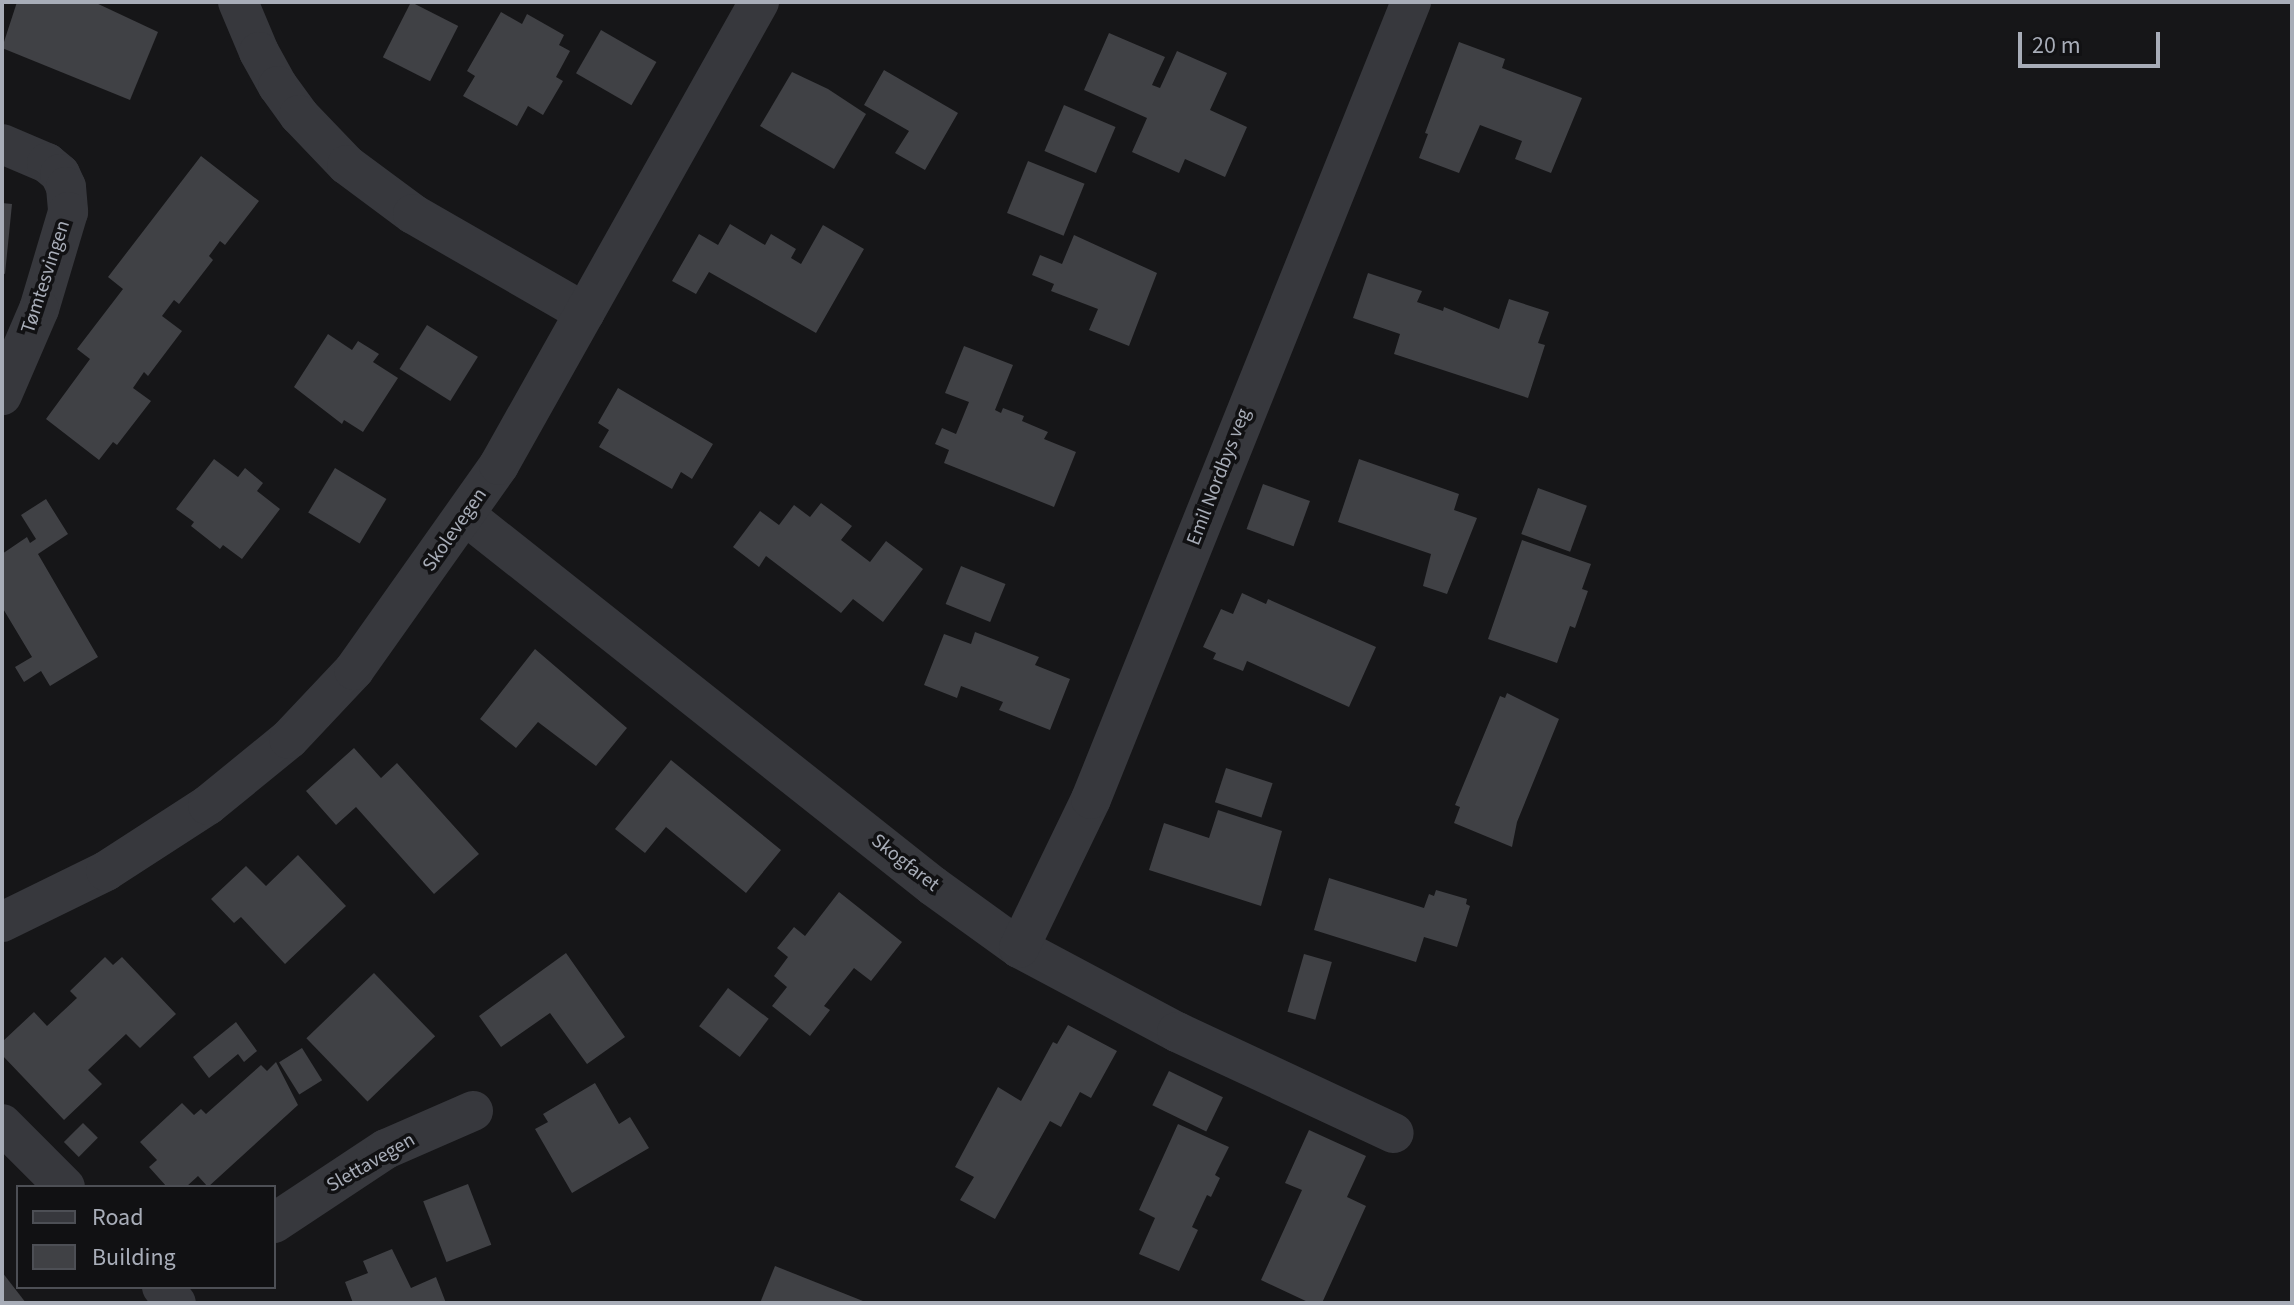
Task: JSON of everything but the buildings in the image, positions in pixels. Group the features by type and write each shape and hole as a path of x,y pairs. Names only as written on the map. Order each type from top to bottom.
{"street":[{"path":"238,2 259,52 278,86 299,115 347,165 413,214 585,313"},
{"name":"Skolevegen","path":"2,922 106,871 158,839 265,760 354,670 499,465 759,2"},
{"name":"Emil Nordbys veg","path":"1019,948 1063,864 1091,799 1411,2"},
{"name":"Tømtesvingen","path":"2,144 47,163 60,174 66,187 68,212 39,309 2,395"},
{"name":"Skogfaret","path":"465,515 933,886 1019,948 1177,1032 1394,1133"},
{"name":"Slettavegen","path":"276,1222 386,1149 473,1111"},
{"path":"2,1124 63,1185"}]}
